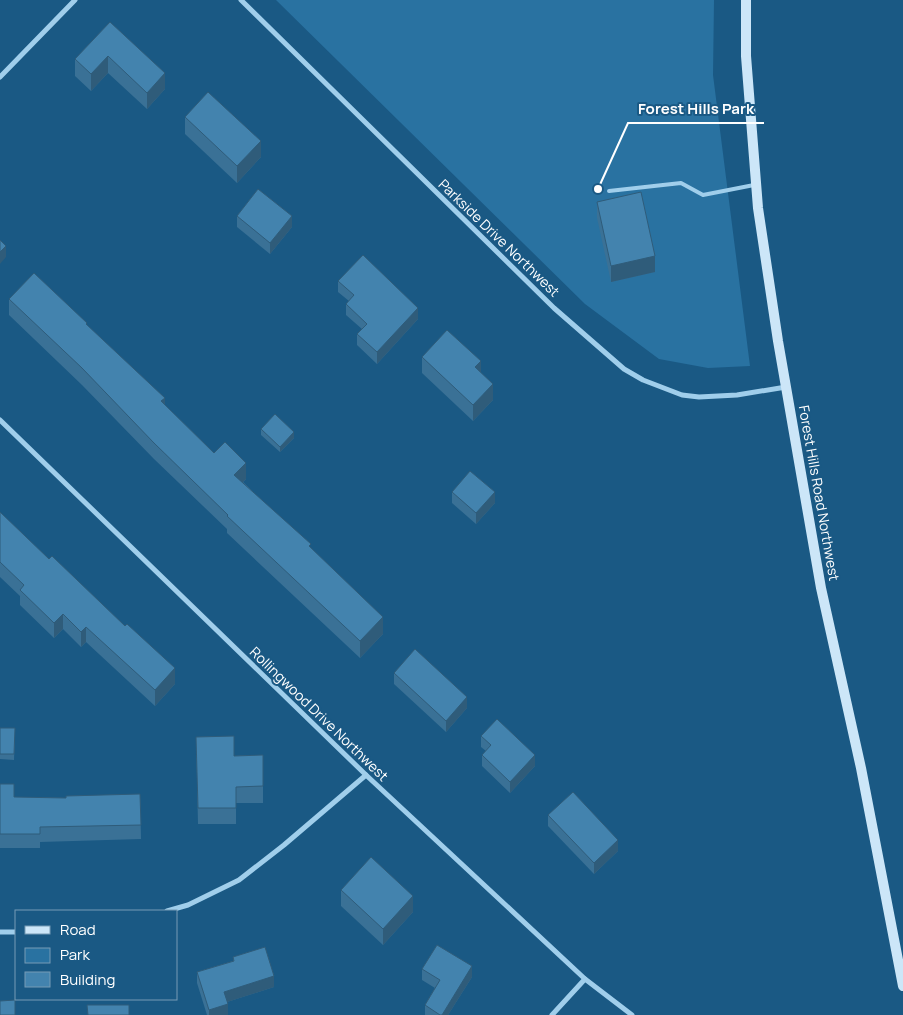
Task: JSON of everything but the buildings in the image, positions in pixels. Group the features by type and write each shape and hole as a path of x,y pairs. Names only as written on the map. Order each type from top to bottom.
{"main road":[{"name":"Forest Hills Road Northwest","path":"746,0 746,56 756,185 786,388 821,588 860,768 903,986"}],"street":[{"path":"0,77 75,0"},
{"name":"Parkside Drive Northwest","path":"241,0 554,308 624,369 643,380 682,395 737,396 786,388"},
{"name":"Rollingwood Drive Northwest","path":"0,420 366,775 585,979 632,1015"},
{"path":"170,910 188,905 239,880 284,845 366,775"},
{"path":"0,932 15,932"},
{"path":"552,1015 585,979"}],"lane":[{"path":"609,192 681,184 703,195 756,185"}],"green space":[{"path":"276,0 714,0 713,75 750,366 708,368 659,359 585,304"}],"place":[{"name":"Forest Hills Park","path":"598,189"}]}
